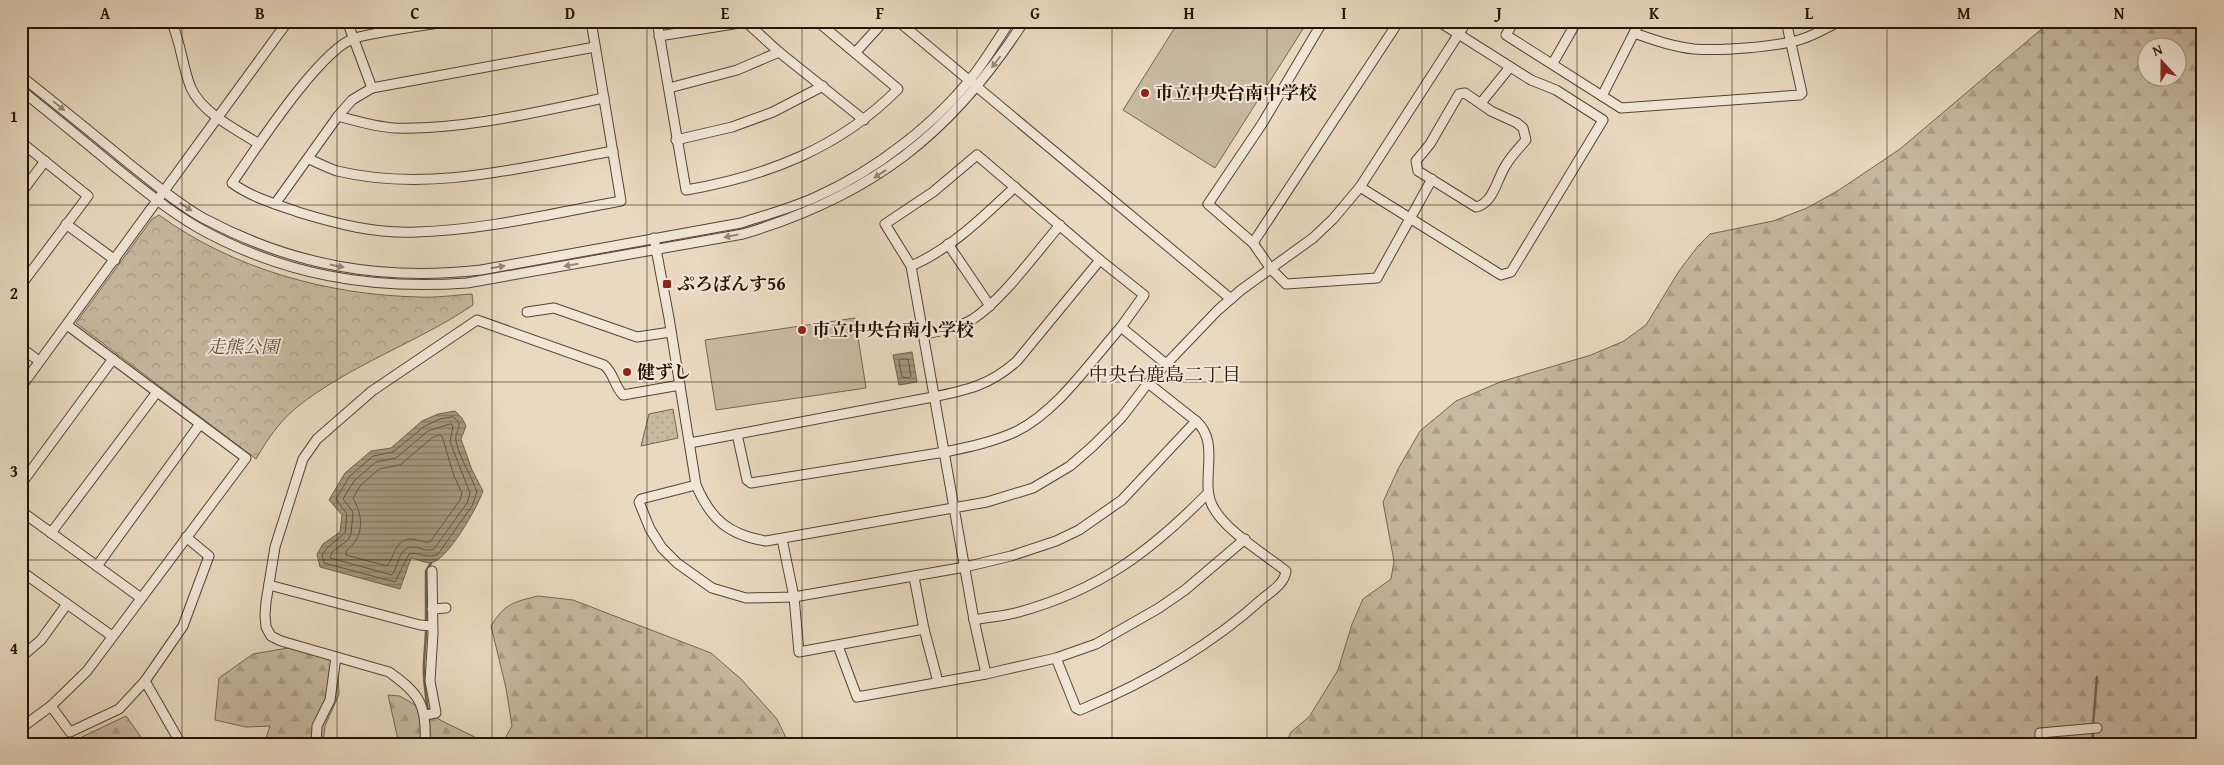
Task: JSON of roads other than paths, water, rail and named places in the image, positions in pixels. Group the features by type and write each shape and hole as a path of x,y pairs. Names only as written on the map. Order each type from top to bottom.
{"street":[{"path":"171,21 176,32 192,89 206,108 218,118 259,144"},
{"path":"21,387 288,21"},
{"path":"347,21 372,88"},
{"path":"449,21 354,39 329,54 259,144 232,183 241,190 276,204 338,224 376,230 417,232 482,226 621,202 592,21"},
{"path":"657,21 686,190 722,184 767,171 808,154 864,120 898,89 817,21"},
{"path":"855,53 884,21"},
{"path":"898,21 1231,299"},
{"path":"21,76 164,191 202,218 267,248 306,260 371,272 420,274 481,270 741,223 779,212 817,197 895,150 929,121 969,80 1010,21"},
{"path":"21,90 157,200 197,227 245,250 278,263 330,277 376,284 424,286 467,283 743,234 821,207 880,174 940,127 977,87 999,59 1024,21"},
{"path":"1323,21 1262,124 1208,204 1253,243 1271,269 1286,284 1377,278 1432,180"},
{"path":"1253,243 1399,21"},
{"path":"1360,187 1501,275 1511,272 1604,120 1556,90 1531,80 1457,35 1441,23 1434,21"},
{"path":"654,238 672,332 696,485 703,501 713,516 729,529 746,538 766,541 955,509 1033,488 1070,466 1122,417 1148,382 1193,334 1231,299 1313,238 1333,219 1360,187 1466,21"},
{"path":"1514,21 1506,35 1621,108 1800,95 1802,93 1786,21"},
{"path":"1553,64 1577,21"},
{"path":"1602,96 1640,21"},
{"path":"1634,33 1670,45 1694,49 1758,46 1803,39 1840,21"},
{"path":"660,36 746,22 779,52 864,120"},
{"path":"276,204 338,116 352,100 372,88 596,47"},
{"path":"669,88 737,70 779,52"},
{"path":"1481,103 1510,67"},
{"path":"676,140 732,127 773,112 823,86"},
{"path":"1465,93 1491,111 1517,123 1523,128 1526,140 1505,166 1488,199 1482,205 1476,207 1432,180 1418,170 1416,161 1430,144 1459,94 1465,93"},
{"path":"338,116 393,128 434,127 477,122 604,98"},
{"path":"21,142 88,196 21,285"},
{"path":"309,159 336,170 406,180 457,178 613,150"},
{"path":"737,434 747,480 751,483 945,452 999,438 1031,423 1060,396 1121,327 1144,295 1100,260 978,155 933,192 885,224 911,266 925,334 933,397 945,452 974,620 986,674"},
{"path":"21,193 45,161"},
{"path":"911,266 928,259 948,244 988,213 1015,187"},
{"path":"66,224 115,260"},
{"path":"925,334 951,329 972,320 990,306 1060,225"},
{"path":"948,244 990,306"},
{"path":"690,443 968,390 1002,374 1017,361 1100,260"},
{"path":"527,312 554,308 637,337 672,332"},
{"path":"425,744 425,715 418,698 404,683 389,672 295,646 270,636 265,615 275,547 303,459 317,440 372,391 477,320 604,365 610,369 618,390 623,395 680,385"},
{"path":"21,728 51,706 87,671 246,458 67,325"},
{"path":"1121,327 1166,364"},
{"path":"21,348 35,358"},
{"path":"21,484 114,359"},
{"path":"1056,658 1076,708 1080,710 1119,694 1162,672 1207,644 1246,614 1279,584 1286,575 1286,570 1220,519 1207,494 1210,462 1203,427 1148,382"},
{"path":"52,533 157,392"},
{"path":"696,485 641,499 639,502 650,529 662,548 677,563 712,588 746,598 794,597 965,568 1011,556 1056,541 1085,526 1122,500 1196,421"},
{"path":"97,566 200,424"},
{"path":"974,620 1017,612 1057,600 1106,578 1179,522 1207,494"},
{"path":"21,511 141,598"},
{"path":"51,706 70,732 119,709 145,681 183,626 209,556 186,537"},
{"path":"838,646 857,696 986,674 1056,658 1096,644 1159,608 1184,590 1245,538"},
{"path":"782,539 794,597 799,652 924,629"},
{"path":"425,715 436,713 430,682 432,571"},
{"path":"22,572 112,636"},
{"path":"914,577 924,629 938,682"},
{"path":"269,585 420,625 432,626"},
{"path":"21,657 41,640 67,604"},
{"path":"432,609 446,608"},
{"path":"316,744 317,726 330,700 336,657"},
{"path":"145,681 181,744"},
{"path":"2040,744 2040,733 2097,728"}],"water":[{"path":"912,352 917,382 899,385 893,355"},
{"path":"455,411 462,418 466,426 461,439 472,470 483,491 469,520 453,544 437,560 430,563 411,558 400,589 320,567 317,554 323,544 340,532 342,515 329,500 345,473 371,451 391,448 422,421 438,414"}],"waterway":[{"path":"426,623 426,571 431,563"},
{"path":"426,629 424,670 429,740"},
{"path":"2093,725 2097,677"},
{"path":"2092,744 2093,731"}],"place":[{"name":"市立中央台南中学校","path":"1145,93"},
{"name":"ぷろばんす56","path":"667,284"},
{"name":"市立中央台南小学校","path":"802,330"},
{"name":"健ずし","path":"627,372"}],"district":[{"name":"中央台鹿島二丁目","path":"1165,374"}],"park label":[{"name":"走熊公園","path":"243,347"}]}
